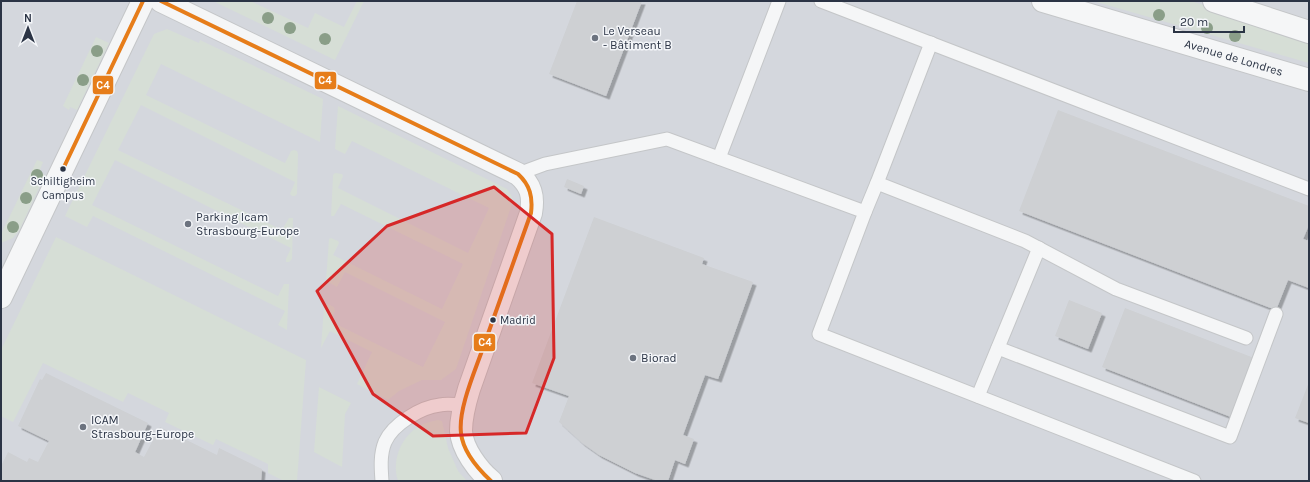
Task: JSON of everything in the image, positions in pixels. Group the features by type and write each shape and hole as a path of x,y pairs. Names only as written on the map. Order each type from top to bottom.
{"street":[{"path":"1,297 8,264 143,1"},
{"path":"161,1 518,174 527,184 532,194 531,213 468,389 464,405 461,432 466,448 478,469 491,481"},
{"name":"Avenue de Londres","path":"1044,1 1309,80"},
{"path":"1214,1 1309,32"}],"lane":[{"path":"720,158 779,1"},
{"path":"822,1 1309,189"},
{"path":"931,43 819,334 1194,481"},
{"path":"518,174 545,164 667,139 865,212"},
{"path":"877,183 1039,248 1116,289 1246,338"},
{"path":"978,396 1039,248"},
{"path":"998,348 1230,437 1276,314"},
{"path":"382,481 380,463 386,441 399,424 418,412 439,405 464,405"}],"highlighted area":[{"path":"494,187 552,234 554,358 526,433 433,436 373,394 317,291 387,226"}],"shaded area":[{"path":"1,1 1309,1 1309,481 1,481"},
{"path":"250,1 308,28 315,13 344,27 357,1 364,1 335,60 215,2"},
{"path":"1093,1 1191,1 1309,39 1309,63"},
{"path":"167,29 199,43 200,40 323,99 320,142 161,64 146,95 285,163 291,151 297,151 297,194 295,196 290,194 295,182 141,105 118,150 282,230 289,218 293,218 292,259 289,262 286,262 291,248 115,160 92,205 278,296 284,284 289,284 287,330 278,325 285,311 93,216 87,227 65,216 154,34"},
{"path":"96,37 109,43 77,110 70,107 69,110 63,106"},
{"path":"338,106 507,189 513,201 456,369 441,380 422,380 399,391 388,400 357,384 372,352 330,331 321,348 324,306 328,304 334,307 335,311 330,321 423,367 445,322 345,272 337,287 326,281 329,239 331,238 339,243 333,255 442,309 463,264 341,204 334,216 331,216 333,175 335,173 342,174 343,176 338,188 468,253 489,208 352,141 345,154 335,149"},
{"path":"37,160 43,162 39,172 45,175 19,231 13,238 1,243 1,234"},
{"path":"56,237 306,360 297,481 284,481 268,473 268,464 216,439 213,445 165,422 169,413 128,393 123,402 43,363 13,422 1,416 1,350"},
{"path":"319,387 351,403 345,414 342,467 314,452"},
{"path":"438,420 442,421 448,448 458,471 467,481 398,481 396,473 397,456 404,441 416,428 425,423"}],"building":[{"name":"Le Verseau - Bâtiment B","path":"577,1 642,1 606,96 549,74"},
{"path":"1058,110 1309,206 1309,225 1303,239 1309,241 1309,288 1288,280 1276,310 1019,211"},
{"path":"567,179 584,186 581,194 564,187"},
{"name":"Biorad","path":"594,217 704,258 702,264 753,282 718,379 705,375 683,435 694,439 685,464 675,460 668,481 658,481 635,473 599,455 582,443 559,422 569,396 532,383"},
{"path":"1069,300 1102,313 1088,349 1055,336"},
{"path":"1125,308 1254,358 1231,417 1102,367"},
{"name":"ICAM Strasbourg-Europe","path":"46,373 148,423 135,452 144,457 160,427 217,455 219,448 262,469 261,481 1,481 1,466 8,452 27,462 29,458 38,462 49,441 18,426 40,379 42,380"},
{"path":"1309,382 1309,423 1295,418"}],"transit line":[{"name":"C4","path":"63,169 143,1"},
{"name":"C4","path":"161,1 518,174 525,182 530,192 532,202 531,213 468,389 462,412 462,440 476,465 491,481"}],"place":[{"name":"Le Verseau - Bâtiment B","path":"595,38"},
{"name":"Schiltigheim Campus","path":"63,169"},
{"name":"Parking Icam Strasbourg-Europe","path":"188,224"},
{"name":"Madrid","path":"493,320"},
{"name":"Biorad","path":"633,358"},
{"name":"ICAM Strasbourg-Europe","path":"83,427"}]}
